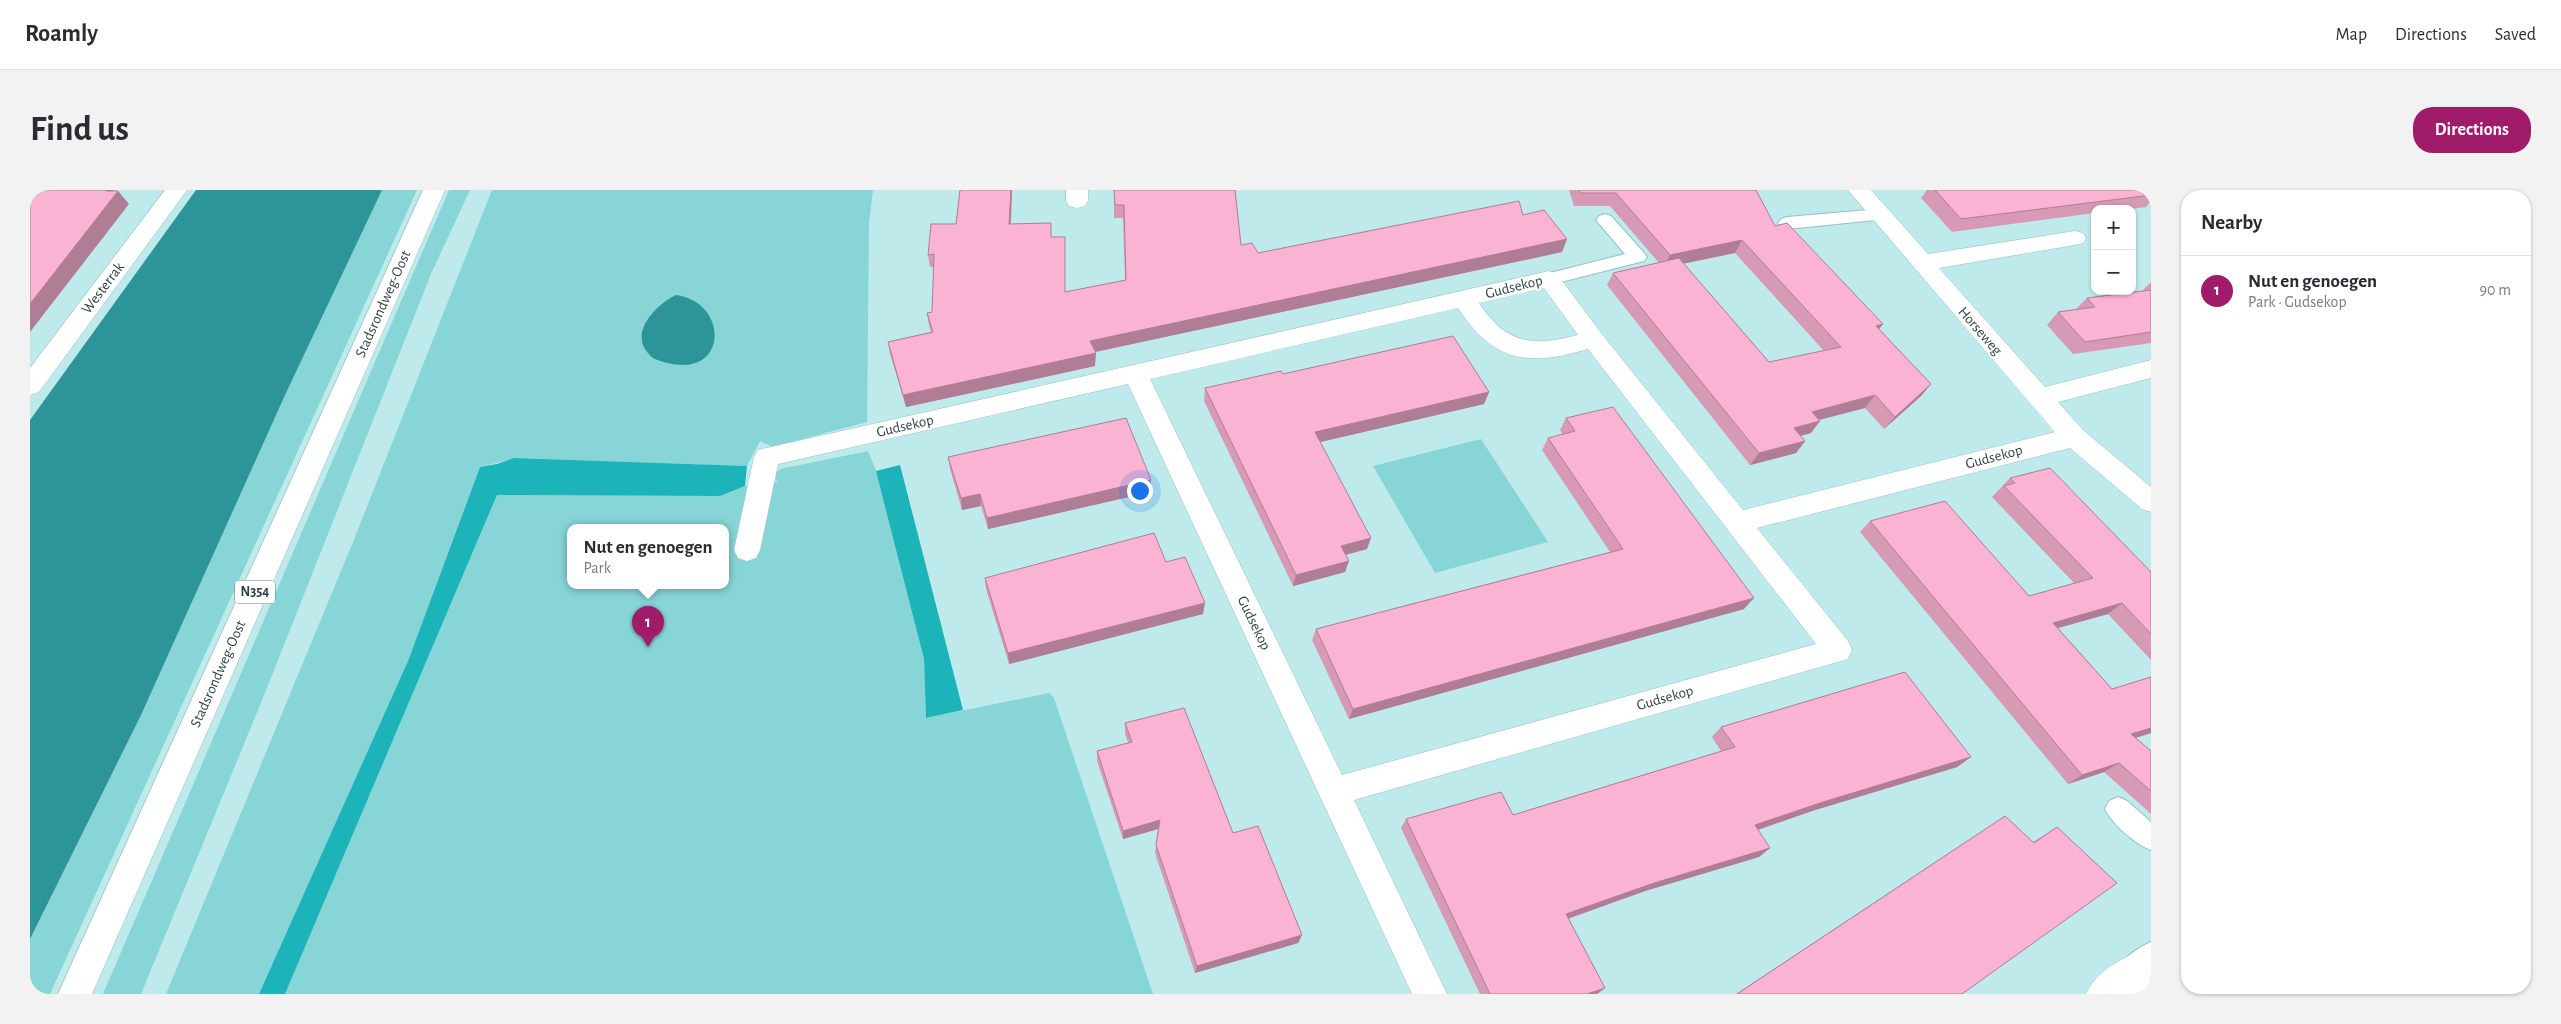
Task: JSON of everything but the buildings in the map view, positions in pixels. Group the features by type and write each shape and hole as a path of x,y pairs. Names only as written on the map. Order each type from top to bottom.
{"street":[{"name":"Westerrak","path":"30,386 176,190"},
{"name":"Stadsrondweg-Oost","path":"75,994 434,190"},
{"name":"Horseweg","path":"1859,190 2038,398 2074,437 2151,502"},
{"path":"1921,263 2075,238"},
{"name":"Gudsekop","path":"747,550 767,457 1549,279 1593,339 1838,650 1335,791"},
{"name":"Gudsekop","path":"1464,299 1485,328 1516,349 1558,350 1593,339"},
{"path":"2038,398 2151,369"},
{"name":"Gudsekop","path":"1136,373 1430,994"},
{"name":"Gudsekop","path":"1739,522 2074,437"},
{"path":"2103,994 2144,973"}],"lane":[{"path":"1787,223 1880,215"},
{"path":"1549,279 1638,257 1605,220"},
{"path":"2118,809 2151,838"}],"shaded area":[{"path":"196,190 382,190 285,395 141,715 30,939 30,420"},
{"path":"339,190 417,190 50,994 30,994 30,806"},
{"path":"449,190 470,190 431,274 263,698 141,994 103,994"},
{"path":"492,190 873,190 869,224 867,422 772,447 760,441 747,466 517,458 480,467 408,661 259,994 166,994 355,537"},
{"path":"676,295 694,301 707,312 713,326 714,340 709,353 697,362 679,365 655,359 647,352 643,344 642,336 648,319 661,305"},
{"path":"1481,439 1548,542 1435,573 1373,466"},
{"path":"868,451 881,483 924,660 926,718 1049,693 1054,698 1153,994 285,994 497,495 720,496 745,486 777,482 775,474 780,469"},
{"path":"514,458 747,466 745,486 720,496 497,495 285,994 259,994 408,661 480,467"},
{"path":"900,465 963,710 926,718 924,659 876,471"}],"place":[{"name":"Nut en genoegen","path":"648,647"}]}
